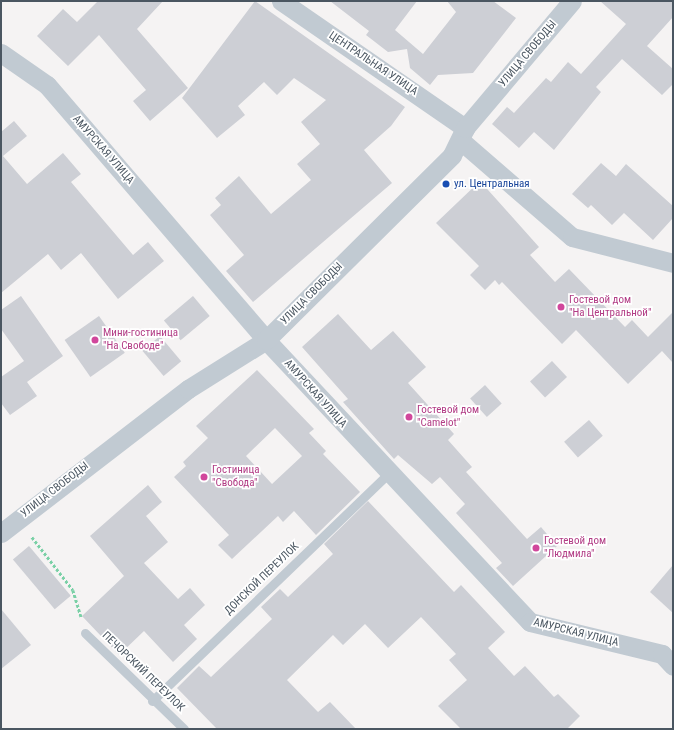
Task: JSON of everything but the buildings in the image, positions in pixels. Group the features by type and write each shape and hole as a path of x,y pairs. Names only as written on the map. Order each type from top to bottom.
{"street":[{"name":"ЦЕНТРАЛЬНАЯ УЛИЦА","path":"281,1 463,134 572,237 673,263"},
{"name":"УЛИЦА СВОБОДЫ","path":"1,533 188,389 266,340 452,155 463,134 572,1"},
{"name":"АМУРСКАЯ УЛИЦА","path":"1,53 47,85 266,340 388,474 530,622 662,654 673,666"}],"lane":[{"name":"ДОНСКОЙ ПЕРЕУЛОК","path":"152,701 388,474"},
{"name":"ПЕЧОРСКИЙ ПЕРЕУЛОК","path":"85,633 152,701 184,729"}],"path":[{"path":"18,520 74,590 85,633"}],"place":[{"name":"ул. Центральная","path":"446,184"},
{"name":"Гостевой дом \"На Центральной\"","path":"561,307"},
{"name":"Мини-гостиница \"На Свободе\"","path":"95,340"},
{"name":"Гостевой дом \"Camelot\"","path":"409,417"},
{"name":"Гостиница \"Свобода\"","path":"204,477"},
{"name":"Гостевой дом \"Людмила\"","path":"536,548"}]}
